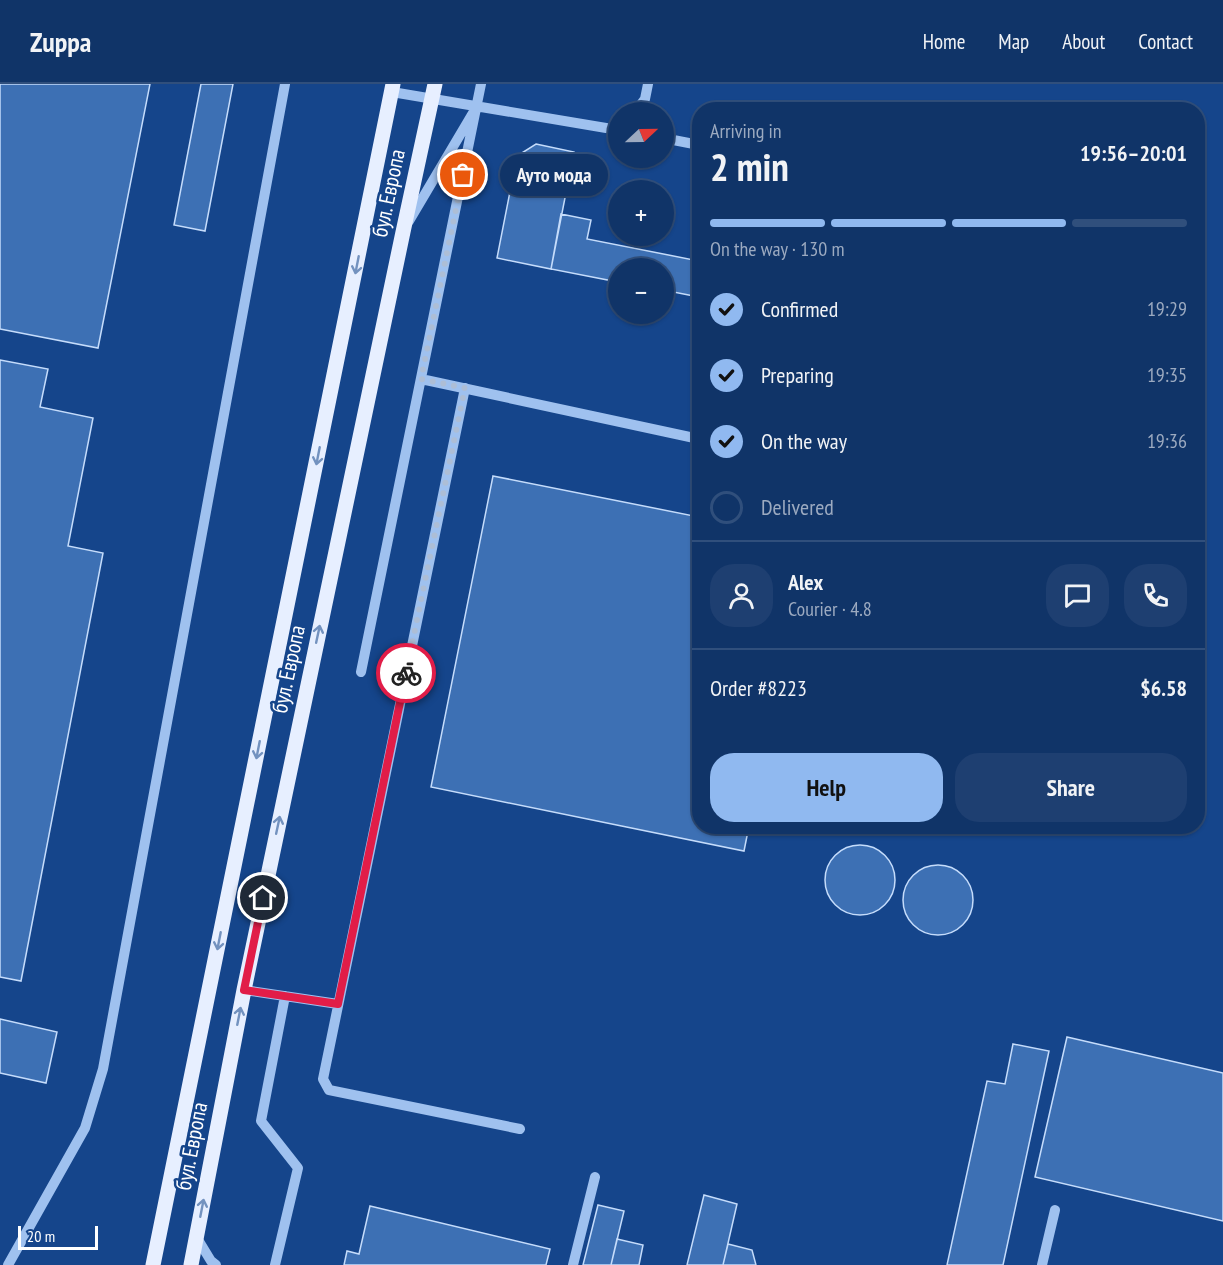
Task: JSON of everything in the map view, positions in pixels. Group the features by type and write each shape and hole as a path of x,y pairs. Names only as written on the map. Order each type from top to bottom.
{"main road":[{"name":"бул. Европа","path":"153,1265 393,88"},
{"name":"бул. Европа","path":"191,1265 244,990 434,91"}],"street":[{"path":"8,1265 85,1128 103,1069 285,84"},
{"path":"361,672 481,84"},
{"path":"643,102 648,84"},
{"path":"393,88 434,91 477,106 608,128"},
{"path":"403,232 477,106"},
{"path":"674,140 692,144"},
{"path":"421,379 692,437"},
{"path":"465,388 323,1079 329,1090 520,1129"},
{"path":"244,990 338,1004"},
{"path":"275,1265 298,1168 261,1121 285,996"},
{"path":"573,1265 595,1177"},
{"path":"1042,1265 1055,1210"},
{"path":"197,1238 216,1265"}],"building":[{"path":"0,84 150,84 98,348 0,329"},
{"path":"201,84 233,84 205,231 174,225"},
{"path":"536,144 574,152 551,269 497,258 517,156"},
{"path":"561,214 591,220 587,239 608,243 608,246 623,246 692,260 692,296 674,292 674,258 608,258 608,280 551,269"},
{"path":"0,360 48,369 40,407 93,418 68,546 103,553 21,981 0,977"},
{"path":"493,476 692,516 692,834 747,834 744,851 431,787"},
{"path":"860,845 873,848 885,855 892,867 895,880 892,893 885,905 873,912 860,915 847,912 835,905 828,893 825,880 828,867 835,855 847,848"},
{"path":"938,865 951,868 963,875 970,887 973,900 970,913 963,925 951,932 938,935 925,932 913,925 906,913 903,900 906,887 913,875 925,868"},
{"path":"0,1019 57,1032 46,1083 0,1073"},
{"path":"1067,1037 1223,1073 1223,1221 1035,1177"},
{"path":"1013,1044 1049,1051 1003,1265 947,1265 987,1081 1005,1084"},
{"path":"704,1195 737,1204 723,1265 687,1265"},
{"path":"598,1205 624,1211 611,1265 583,1265"},
{"path":"370,1206 550,1249 546,1265 344,1265 347,1251 359,1254"},
{"path":"617,1239 643,1245 639,1265 611,1265"},
{"path":"728,1244 752,1250 756,1265 723,1265"}],"way so far":[{"path":"406,673 465,388 421,379 463,175"}],"place":[{"name":"Ауто мода","path":"463,175"}],"route":[{"path":"263,898 244,990 338,1004 406,673"}]}
